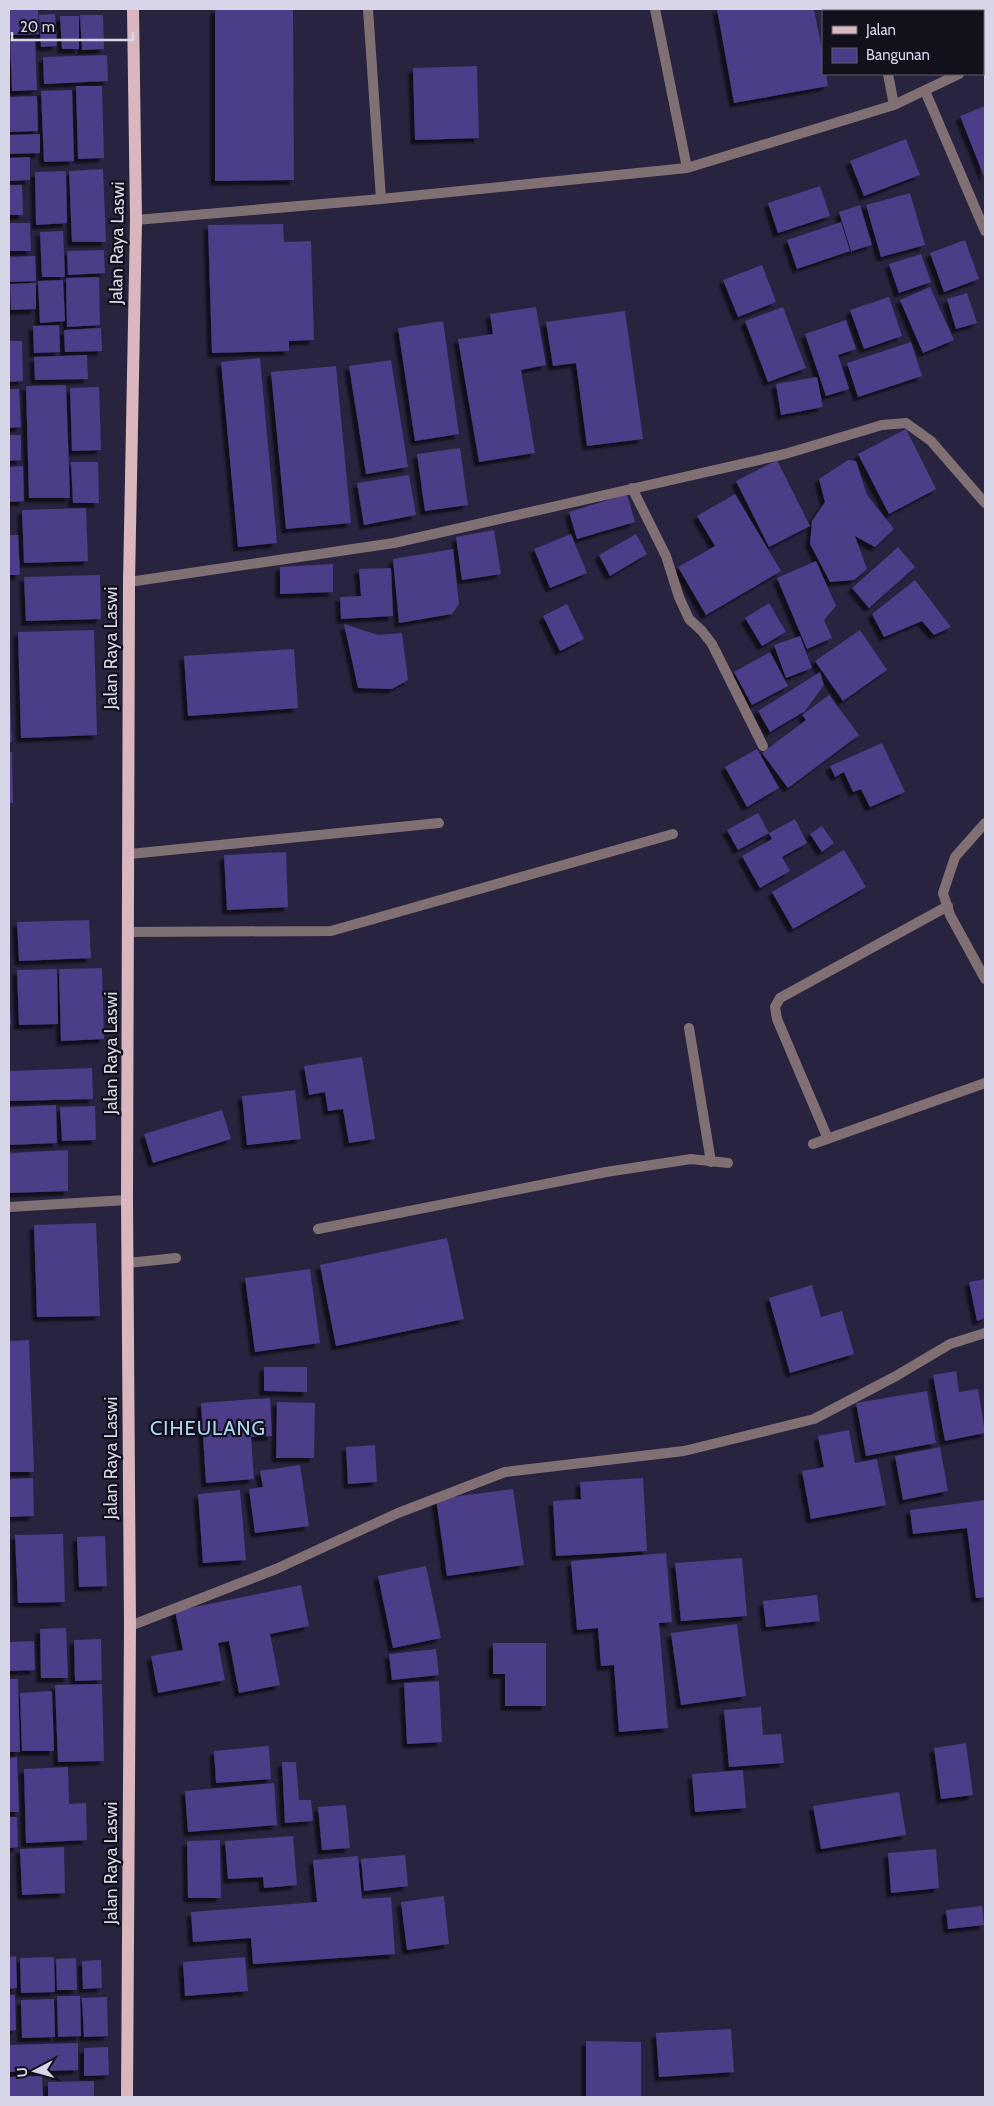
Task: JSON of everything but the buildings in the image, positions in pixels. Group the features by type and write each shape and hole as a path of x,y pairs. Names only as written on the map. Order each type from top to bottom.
{"main road":[{"name":"Jalan Raya Laswi","path":"126,2097 130,1626 127,1200 130,854 129,582 136,220 133,9"}],"street":[{"path":"368,9 381,199"},
{"path":"655,9 687,168"},
{"path":"888,75 894,105"},
{"path":"136,220 381,199 687,168 894,105 958,75"},
{"path":"925,91 985,231"},
{"path":"129,582 394,543 785,454 882,425 906,423 931,441 985,503"},
{"path":"632,488 666,556 679,597 689,618 712,644 763,746"},
{"path":"130,854 439,823"},
{"path":"985,823 954,857 944,892 950,915 985,979"},
{"path":"129,932 331,931 673,834"},
{"path":"828,1139 777,1019 775,1007 780,998 788,993 948,906"},
{"path":"689,1028 711,1162"},
{"path":"813,1144 985,1083"},
{"path":"318,1229 606,1172 691,1159 728,1163"},
{"path":"9,1207 127,1200"},
{"path":"128,1264 176,1258"},
{"path":"130,1626 276,1570 398,1513 505,1472 684,1451 814,1419 896,1376 950,1344 985,1333"}],"district":[{"name":"CIHEULANG","path":"208,1428"}]}
